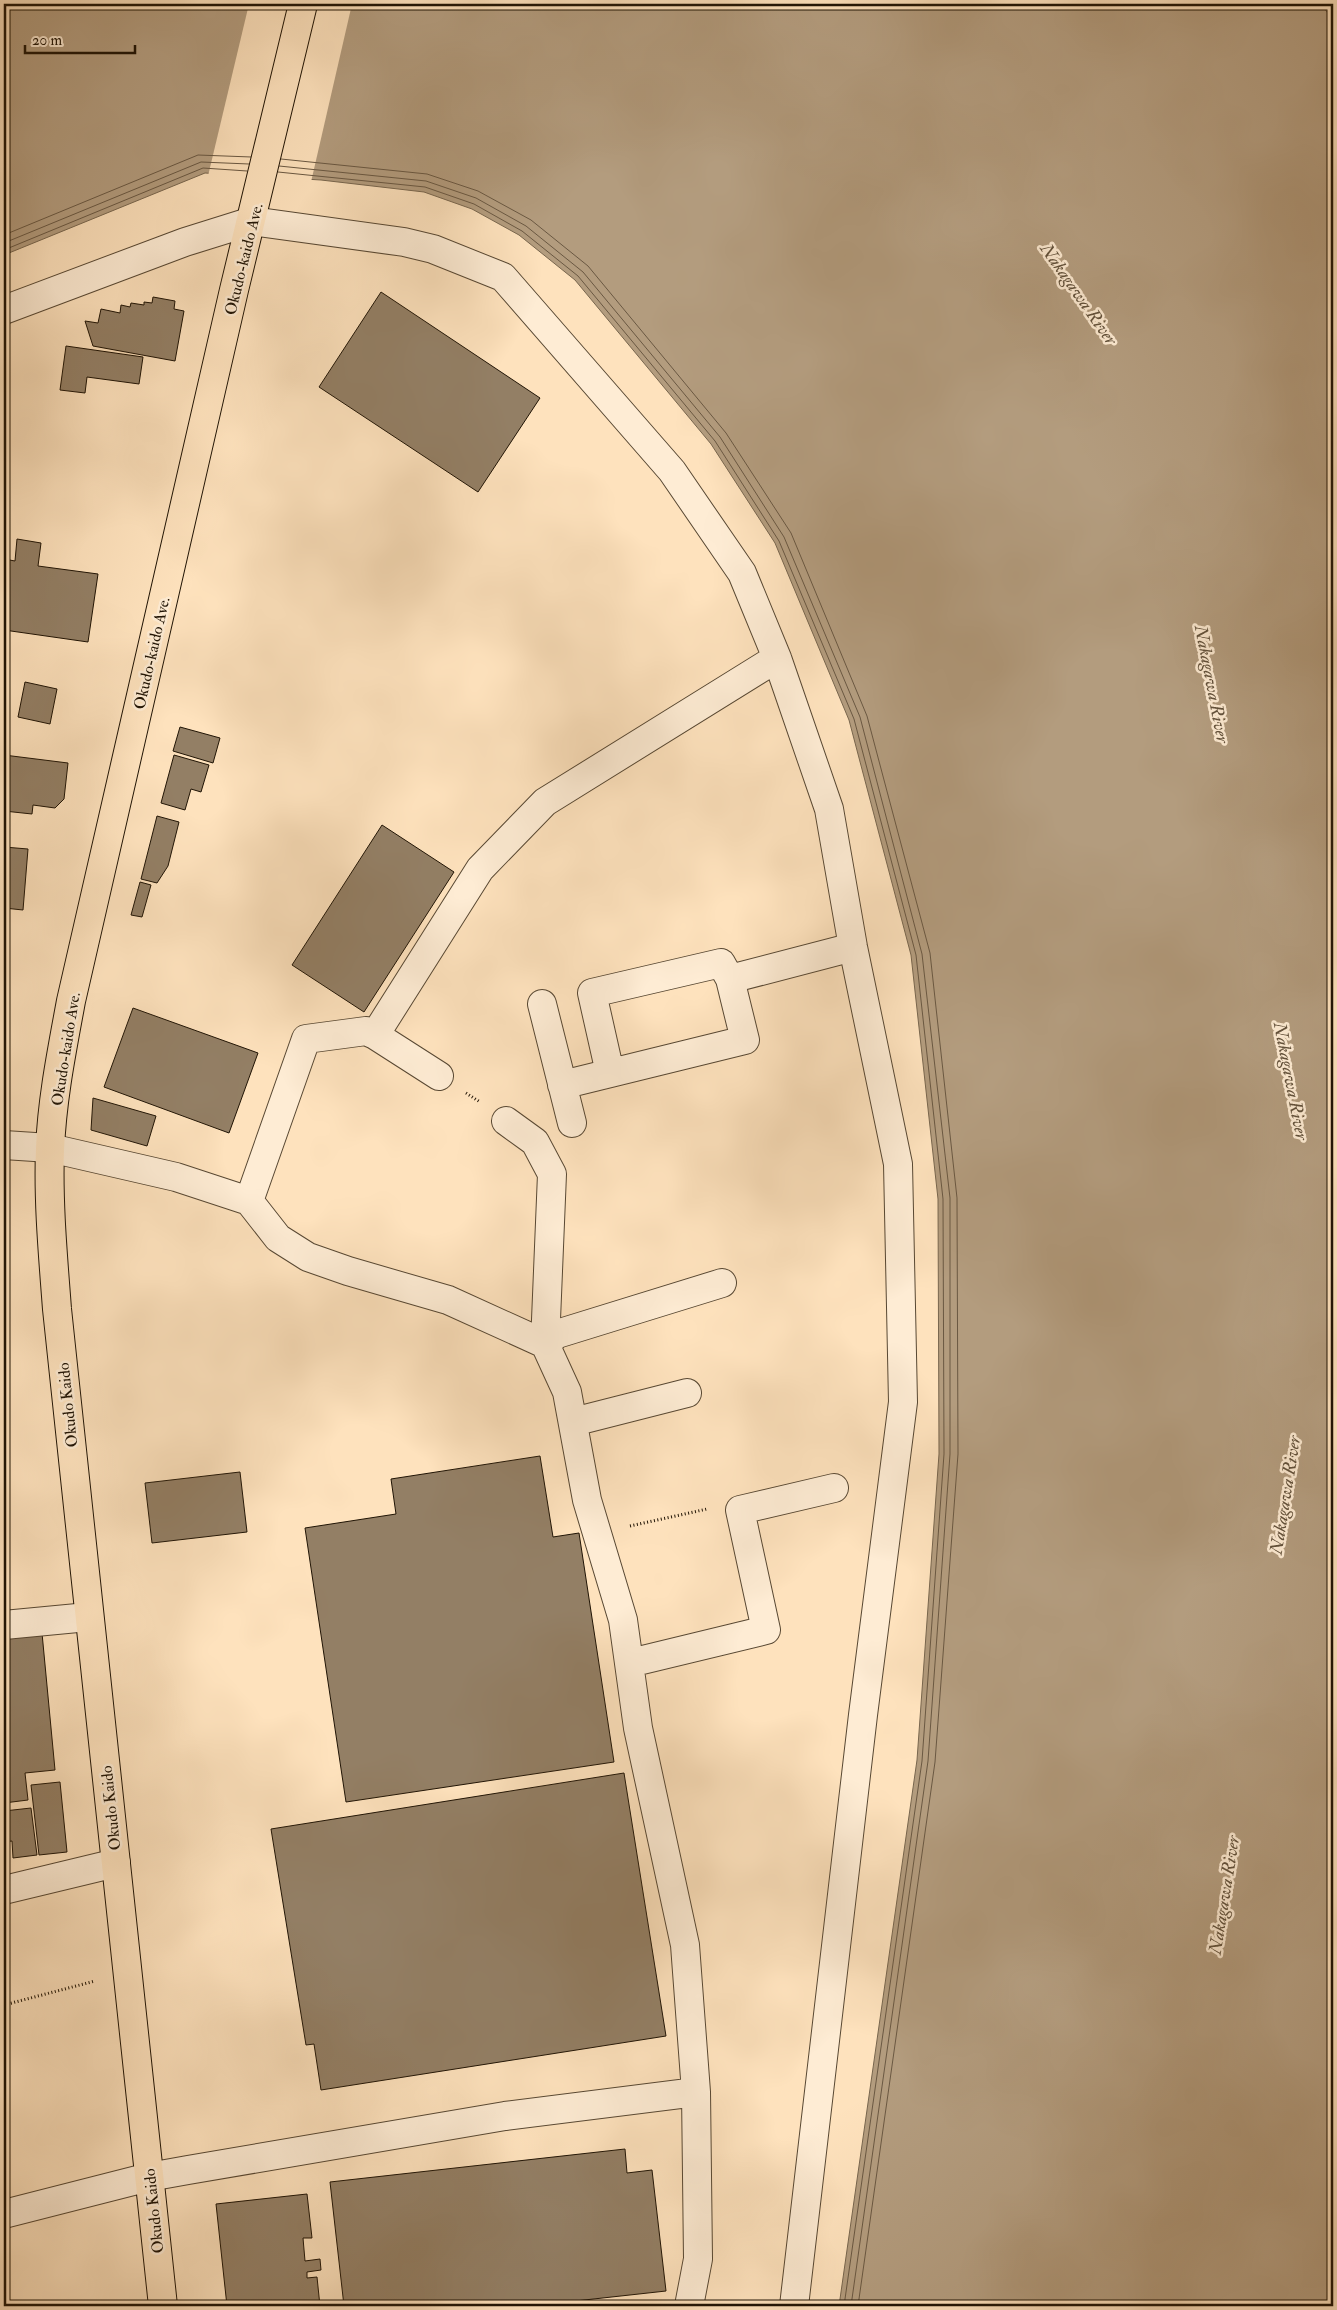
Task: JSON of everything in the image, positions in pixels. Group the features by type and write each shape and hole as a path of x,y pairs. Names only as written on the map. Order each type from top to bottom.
{"main road":[{"name":"Okudo-kaido Ave.","path":"50,1148 58,1072 71,1001 303,4"},
{"name":"Okudo Kaido","path":"50,1148 53,1253 57,1309 88,1617 163,2306"}],"street":[{"path":"4,310 185,242 254,212 426,247 503,276 672,471 742,573 777,658 829,809 853,946 898,1164 903,1402 862,1724 794,2306"},
{"path":"375,1035 480,869 545,802 777,658"},
{"path":"730,979 853,946"},
{"path":"562,1085 745,1040 730,979 721,963 592,993 610,1073"},
{"path":"542,1004 572,1123"},
{"path":"248,1201 306,1039 366,1031 439,1076"},
{"path":"506,1122 535,1142 552,1174 545,1344 567,1392 587,1500 623,1620 638,1728 685,1945 696,2092 698,2259 689,2306"},
{"path":"4,1145 50,1148 176,1177 248,1201 278,1238 308,1257 348,1271 448,1300 545,1344"},
{"path":"545,1344 557,1334 722,1283"},
{"path":"573,1422 687,1393"},
{"path":"630,1663 766,1630 740,1510 834,1488"},
{"path":"4,1625 88,1617"},
{"path":"4,1890 116,1863"},
{"path":"4,2214 149,2177 505,2116 696,2092"}],"path":[{"path":"439,1076 500,1114 506,1122"},
{"path":"597,1534 731,1503 740,1510"},
{"path":"4,2005 128,1972"}],"water":[{"name":"Nakagawa River","path":"4,4 1321,4 1333,20 1333,2306 839,2306 917,1760 939,1454 938,1199 911,955 849,720 775,543 711,444 575,280 519,235 472,209 424,192 321,180 205,173 4,255"}],"pier":[{"path":"249,4 352,4 311,182 208,176"}],"building":[{"path":"381,292 540,398 478,492 319,387"},
{"path":"153,297 175,301 174,309 184,311 175,361 93,346 85,321 98,323 101,309 120,313 121,305 130,307 131,303 144,305 144,302 152,303"},
{"path":"66,346 143,357 139,384 87,377 85,393 60,390"},
{"path":"17,539 41,543 38,566 98,574 88,642 4,630 4,559 15,561"},
{"path":"25,682 57,689 50,724 18,717"},
{"path":"180,727 220,738 213,763 173,751"},
{"path":"4,755 68,763 64,799 55,808 33,805 32,814 4,811"},
{"path":"174,755 209,765 201,792 191,789 185,810 161,803"},
{"path":"157,816 179,822 168,866 157,883 141,879"},
{"path":"382,825 454,872 364,1012 292,965"},
{"path":"4,847 28,849 23,910 4,908"},
{"path":"140,882 151,885 142,917 131,915"},
{"path":"133,1008 258,1053 229,1133 104,1087"},
{"path":"4,1087 9,1087 5,1129 4,1129"},
{"path":"93,1098 156,1116 147,1146 91,1130"},
{"path":"540,1456 553,1537 579,1533 614,1762 346,1802 305,1528 396,1514 391,1479"},
{"path":"240,1472 247,1532 152,1543 145,1483"},
{"path":"42,1633 55,1770 25,1773 28,1800 4,1803 4,1637"},
{"path":"624,1773 666,2036 321,2090 314,2044 306,2045 271,1829"},
{"path":"60,1782 67,1852 39,1855 31,1785"},
{"path":"31,1808 37,1855 13,1858 12,1841 4,1842 4,1811"},
{"path":"625,2149 627,2173 652,2170 666,2291 530,2306 344,2306 330,2182"},
{"path":"307,2194 312,2238 303,2238 305,2261 320,2259 321,2270 307,2272 307,2278 317,2277 320,2306 227,2306 216,2204"}]}
